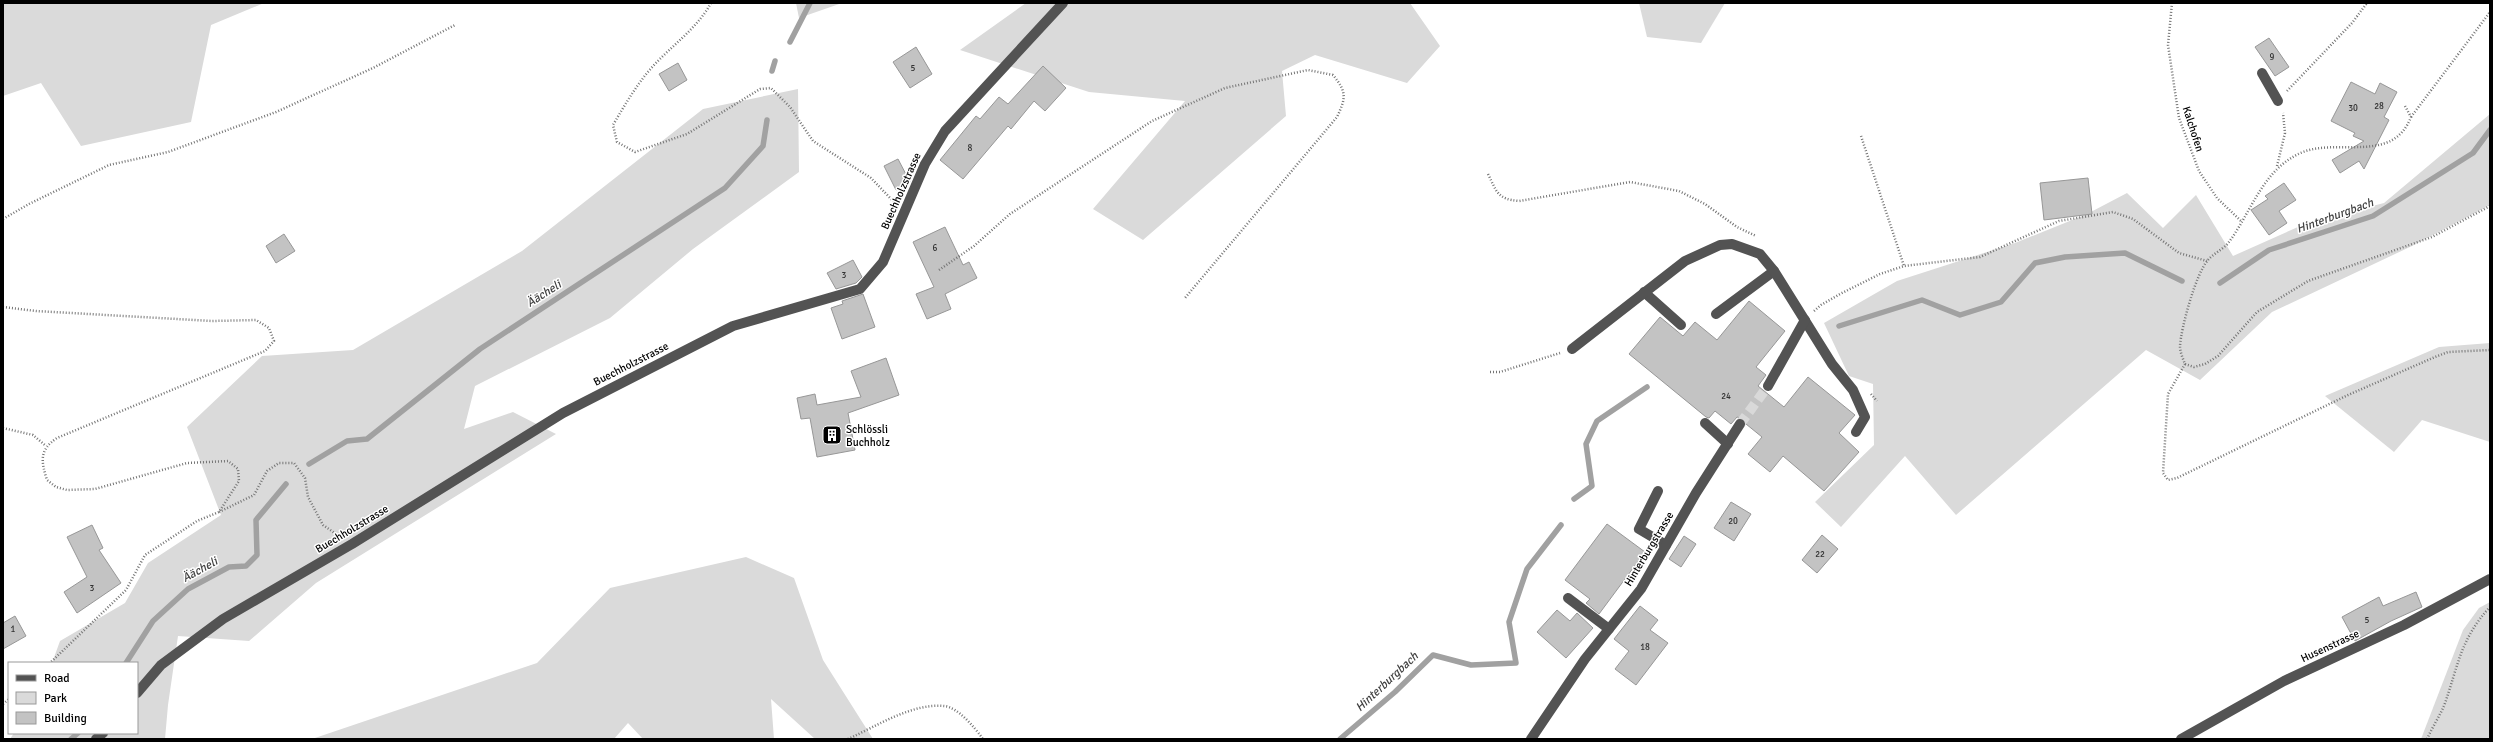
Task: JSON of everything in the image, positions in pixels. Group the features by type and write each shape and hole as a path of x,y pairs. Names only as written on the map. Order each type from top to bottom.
{"street":[{"name":"Buechholzstrasse","path":"138,692 161,665 223,619 352,544 563,413 733,326 860,289 883,262 925,164 946,130 1063,3"},
{"path":"2262,73 2278,101"},
{"path":"1572,349 1685,261 1720,245 1732,244 1760,254 1774,271 1832,364 1854,390 1865,417 1856,432"},
{"path":"1716,314 1774,271"},
{"path":"1644,292 1681,325"},
{"path":"1768,386 1805,320"},
{"path":"1705,423 1728,444"},
{"name":"Hinterburgstrasse","path":"1531,739 1585,659 1641,589 1740,424"},
{"path":"1658,491 1639,529 1666,546"},
{"name":"Husenstrasse","path":"2181,739 2284,681 2410,622 2490,579"},
{"path":"1568,598 1609,629"}],"path":[{"path":"711,3 704,17 655,65 630,95 613,125 617,142 634,152 687,134 760,89 771,88 790,107 812,141 871,178 905,212"},
{"name":"Kalchofen","path":"2172,3 2168,45 2179,118 2199,171 2217,198 2241,221"},
{"path":"2367,3 2352,23 2278,101 2284,115 2285,133 2277,167 2241,221 2229,243 2207,261 2193,290 2180,347 2184,364 2168,394 2163,473 2168,480 2177,478 2348,395 2435,356 2448,352 2490,350"},
{"path":"2277,167 2303,152 2380,145 2394,140 2406,130 2411,117 2490,12"},
{"path":"3,219 29,204 109,165 168,152 276,112 373,68 455,25"},
{"path":"939,270 974,246 1010,214 1152,122 1225,88 1308,70 1333,75 1343,87 1344,102 1337,117 1185,298"},
{"path":"2404,106 2411,117"},
{"path":"1862,136 1904,266"},
{"path":"1488,174 1497,193 1505,200 1519,201 1630,182 1679,191 1705,204 1737,228 1761,238"},
{"path":"2184,364 2194,368 2205,364 2218,356 2257,312 2308,280 2432,237 2490,206"},
{"path":"1805,320 1821,305 1880,274 1904,266 1980,257 2059,220 2113,212 2133,219 2179,253 2207,261"},
{"path":"3,307 36,311 204,320 256,320 269,328 274,341 265,351 57,438 46,446 42,458 47,480 56,487 67,490 95,489 188,463 228,461 238,469 239,481 219,512"},
{"path":"1490,372 1500,372 1572,349"},
{"path":"3,428 33,435 46,446"},
{"path":"51,662 126,590 144,555 197,521 254,495 267,471 280,463 294,463 305,478 308,497 323,525 352,544"},
{"path":"2427,739 2443,708 2462,647 2474,625 2490,607"},
{"path":"848,739 917,708 945,706 970,722 983,739"}],"green space":[{"path":"3,3 264,3 211,25 191,122 81,146 41,83 3,96"},
{"path":"796,3 842,3 799,18"},
{"path":"1026,3 1410,3 1440,46 1407,83 1315,55 1282,71 1286,116 1143,240 1093,209 1185,101 1089,92 960,50"},
{"path":"1639,3 1725,3 1701,43 1647,37"},
{"path":"798,89 799,172 693,249 610,318 475,386 464,429 513,412 556,434 316,583 249,641 178,636 168,705 165,739 10,739 13,734 138,734 138,662 52,662 60,641 125,603 148,563 221,515 187,427 262,356 353,350 522,251 703,109"},
{"path":"2490,114 2490,205 2412,246 2272,312 2200,380 2146,350 1956,515 1905,456 1841,527 1815,502 1874,445 1873,384 1849,376 1824,323 1897,281 2015,243 2087,214 2127,193 2163,228 2196,195 2233,256 2307,223 2384,203"},
{"path":"2490,343 2490,442 2422,420 2394,452 2325,396 2439,347"},
{"path":"746,557 794,578 823,660 873,739 815,739 771,699 774,739 643,739 628,723 614,739 312,739 537,663 610,588"},
{"path":"2490,602 2490,739 2421,739 2463,630 2479,608"}],"building":[{"path":"2269,38 2289,67 2275,76 2255,47"},
{"path":"916,47 932,74 910,88 893,62"},
{"path":"678,63 687,80 669,91 659,74"},
{"path":"1043,66 1066,88 1045,111 1034,101 1011,129 1008,126 963,179 940,160 976,116 980,119 999,97 1008,104"},
{"path":"2351,82 2375,94 2380,83 2397,92 2384,117 2389,120 2364,169 2359,161 2340,173 2332,160 2364,141 2353,136 2355,133 2331,121"},
{"path":"898,159 910,182 896,190 884,166"},
{"path":"2088,178 2092,214 2044,220 2040,183"},
{"path":"2284,183 2296,200 2279,211 2287,223 2269,235 2251,210 2268,199 2265,196"},
{"path":"945,227 963,265 969,262 977,278 945,294 951,309 927,319 916,294 934,287 913,242"},
{"path":"284,234 295,251 276,263 266,246"},
{"path":"853,260 862,277 856,283 836,289 827,273"},
{"path":"863,294 875,327 842,339 831,308 843,304 842,301"},
{"path":"1749,301 1785,331 1756,367 1766,375 1758,386 1784,407 1808,377 1855,415 1839,433 1859,452 1824,491 1783,456 1770,472 1748,454 1762,437 1746,424 1744,419 1737,417 1731,424 1715,411 1709,418 1706,417 1629,354 1660,317 1683,336 1695,322 1717,340"},
{"path":"886,358 899,395 848,413 855,450 817,457 810,418 801,419 797,398 815,394 817,405 861,397 851,371"},
{"path":"1731,502 1751,514 1734,541 1714,528"},
{"path":"1607,524 1645,552 1599,614 1586,603 1590,599 1565,580"},
{"path":"92,525 103,548 99,550 121,583 77,613 64,592 87,577 67,537"},
{"path":"1822,535 1838,549 1817,573 1802,560"},
{"path":"1684,536 1696,544 1681,567 1669,559"},
{"path":"2416,592 2422,607 2391,621 2355,641 2342,617 2379,597 2383,606"},
{"path":"1640,606 1658,620 1650,630 1668,643 1636,685 1615,669 1629,651 1614,639"},
{"path":"1557,610 1570,621 1577,613 1593,628 1566,658 1537,632"},
{"path":"15,616 26,636 3,649 3,623"}],"waterway":[{"name":"Äächeli","path":"790,42 810,3"},
{"name":"Äächeli","path":"772,71 775,61"},
{"name":"Äächeli","path":"309,464 347,441 367,439 480,349 725,188 763,146 767,120"},
{"name":"Hinterburgbach","path":"2220,283 2269,250 2373,216 2473,153 2490,130"},
{"name":"Hinterburgbach","path":"1839,326 1922,300 1960,315 2001,302 2035,263 2065,257 2125,253 2182,281"},
{"name":"Hinterburgbach","path":"1574,499 1592,486 1586,444 1597,421 1647,387"},
{"name":"Äächeli","path":"127,662 153,621 188,589 229,567 246,566 257,555 256,520 286,484"},
{"name":"Hinterburgbach","path":"1340,739 1395,692 1433,655 1471,665 1516,663 1509,622 1527,569 1561,525"},
{"name":"Äächeli","path":"71,739 77,734"}],"tunnel":[{"path":"1740,424 1768,386"}],"place":[{"name":"Schlössli Buchholz","path":"832,435"}]}
